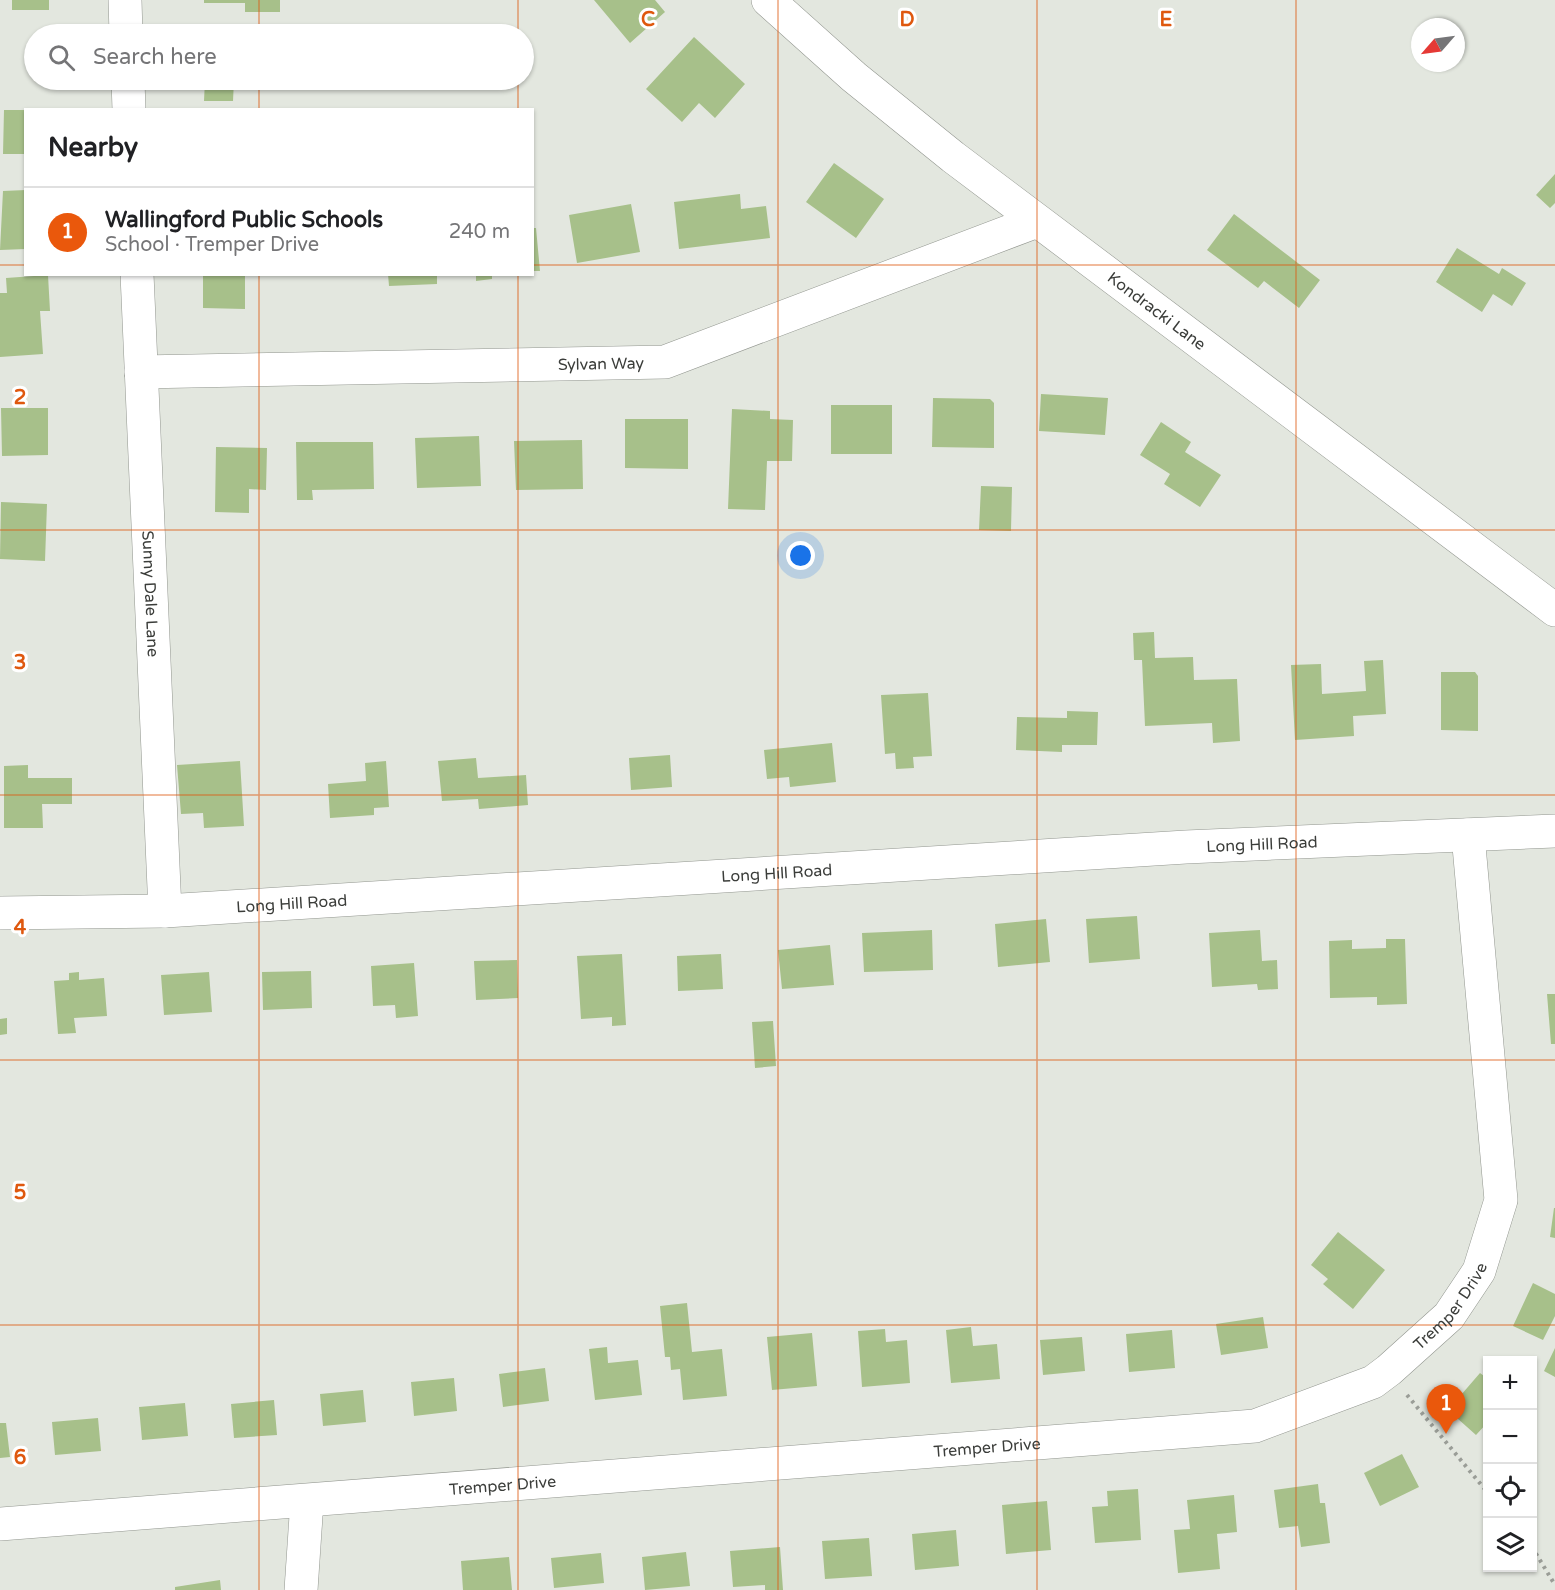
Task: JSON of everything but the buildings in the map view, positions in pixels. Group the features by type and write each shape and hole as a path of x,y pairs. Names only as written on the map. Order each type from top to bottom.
{"street":[{"path":"124,0 125,24"},
{"name":"Kondracki Lane","path":"768,0 854,77 1037,221 1555,610"},
{"path":"128,90 129,108"},
{"name":"Sylvan Way","path":"141,372 665,362 1037,221"},
{"name":"Sunny Dale Lane","path":"137,276 165,912"},
{"name":"Long Hill Road","path":"0,913 165,912 1186,847 1555,831"},
{"name":"Tremper Drive","path":"0,1524 1255,1426 1372,1382 1389,1370 1449,1316 1479,1271 1502,1200 1468,835"},
{"path":"301,1590 307,1501"}],"path":[{"path":"1389,1370 1483,1487"},
{"path":"1537,1554 1555,1584"}],"place":[{"name":"Wallingford Public Schools","path":"1446,1434"}]}
